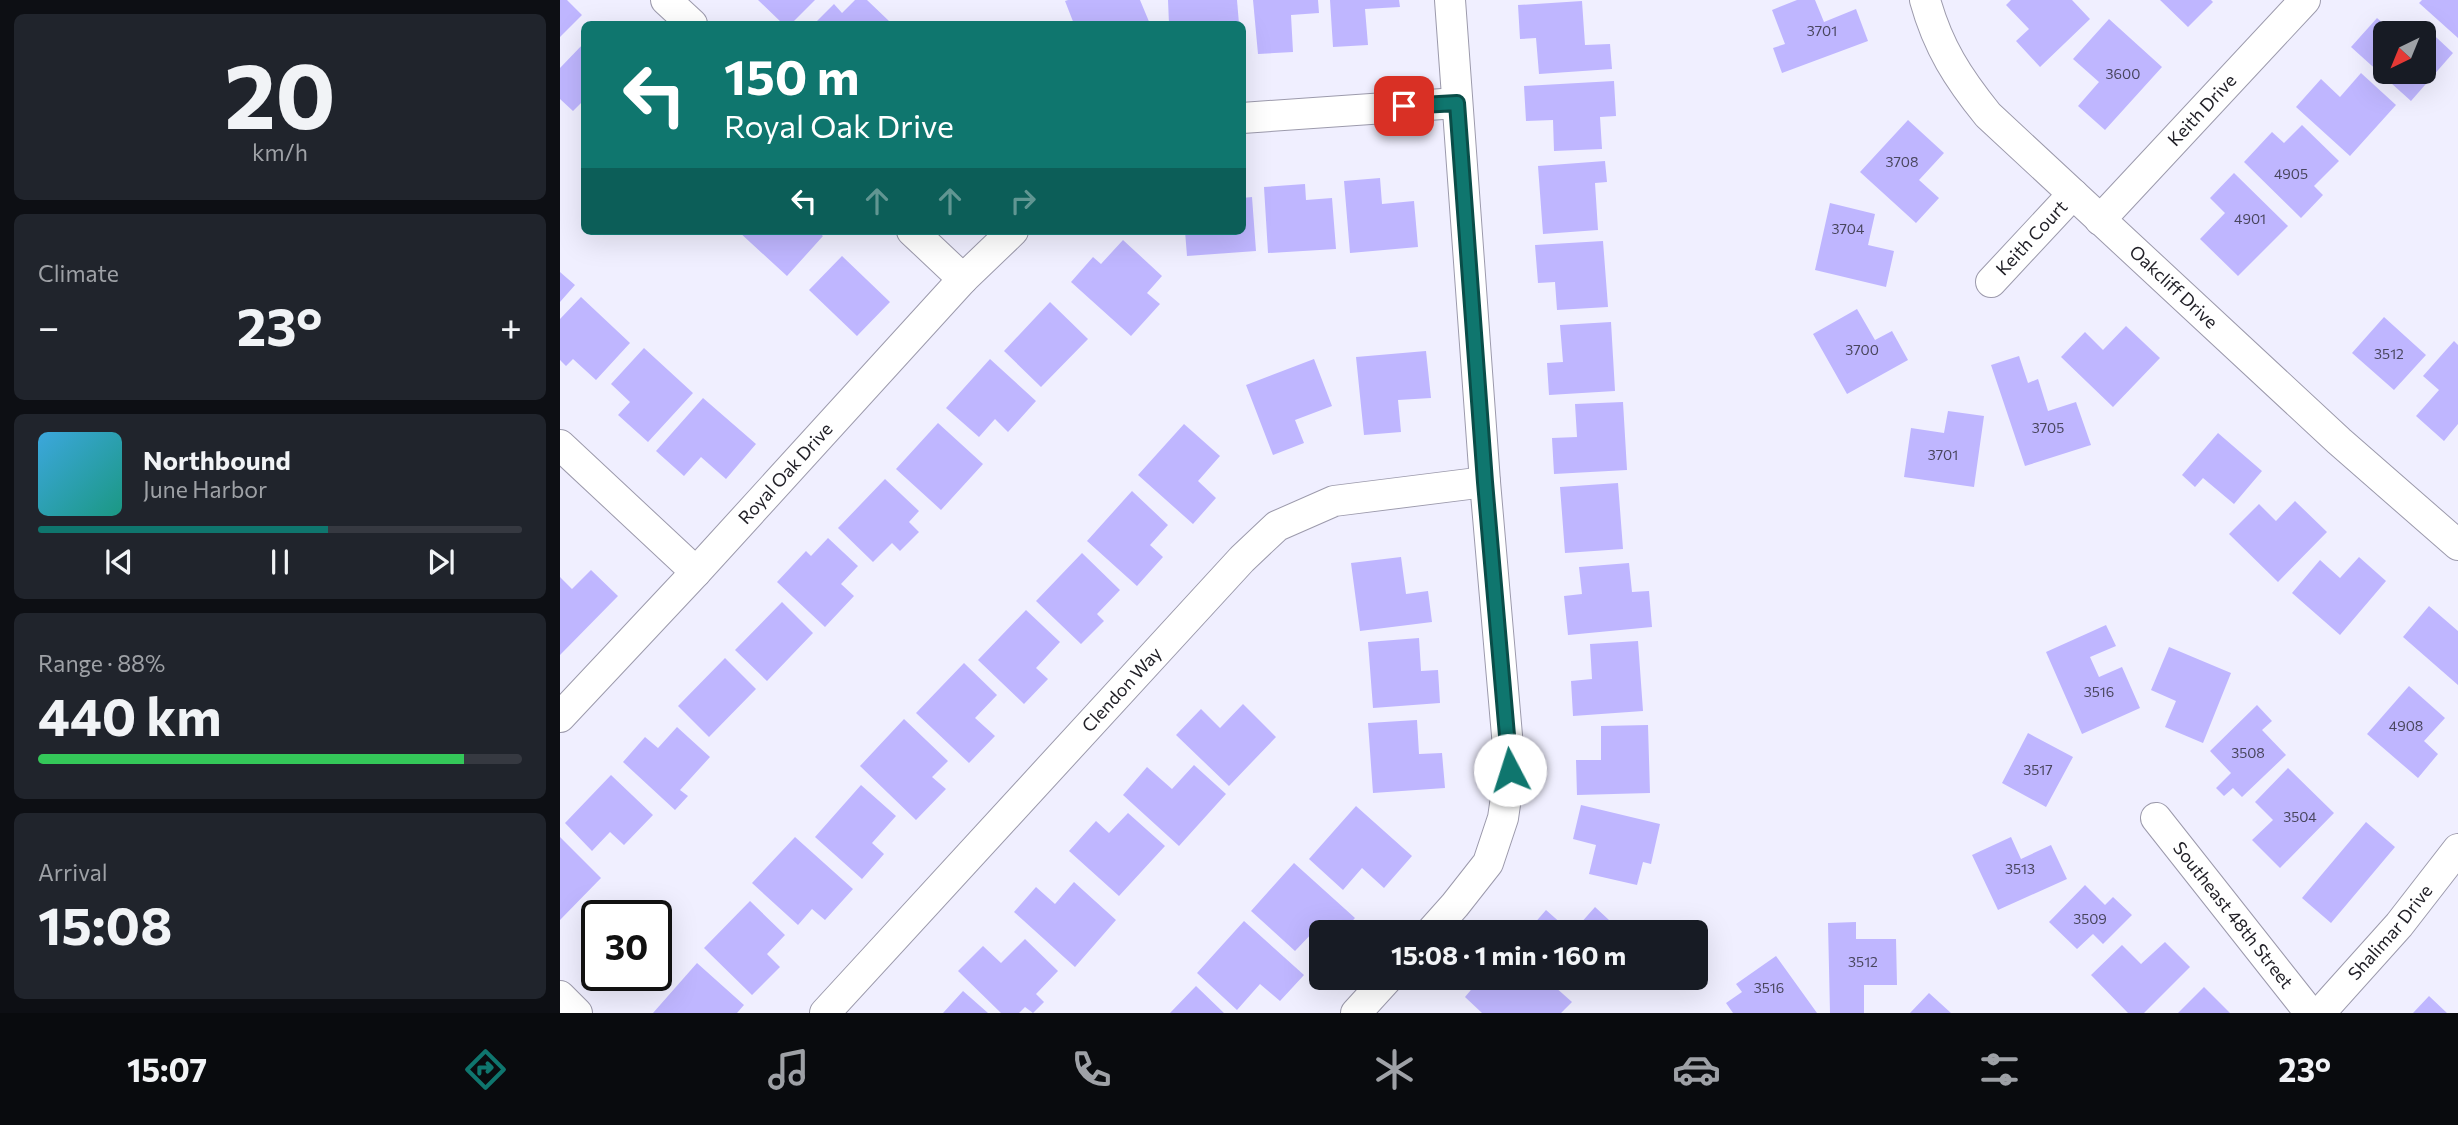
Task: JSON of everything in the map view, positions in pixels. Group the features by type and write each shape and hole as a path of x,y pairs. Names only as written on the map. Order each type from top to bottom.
{"street":[{"path":"666,0 689,21"},
{"path":"1442,920 1488,863 1503,818 1510,770 1485,482 1450,0"},
{"name":"Oakcliff Drive","path":"1925,0 1933,29 1959,79 1988,115 2339,441 2458,545"},
{"name":"Keith Drive","path":"2100,220 2305,0"},
{"path":"1246,118 1457,103"},
{"name":"Keith Court","path":"1991,282 2073,194"},
{"path":"916,235 963,279"},
{"name":"Royal Oak Drive","path":"560,717 963,279 1009,235"},
{"path":"560,445 696,572"},
{"name":"Clendon Way","path":"825,1013 1242,559 1277,526 1334,501 1485,482"},
{"name":"Southeast 48th Street","path":"2155,818 2310,1013"},
{"name":"Shalimar Drive","path":"2320,1013 2399,925 2458,849"},
{"path":"1356,1013 1377,990"},
{"path":"560,996 578,1013"}],"building":[{"path":"560,0 567,0 582,15 560,37"},
{"path":"758,0 815,0 794,21 780,21"},
{"path":"855,0 867,0 889,21 817,21 834,4 842,13"},
{"path":"1140,0 1149,21 1073,21 1065,1"},
{"path":"1168,0 1237,0 1239,21 1169,21"},
{"path":"1253,0 1318,0 1319,13 1291,15 1293,52 1258,54"},
{"path":"1330,0 1399,0 1400,7 1365,9 1368,45 1333,47"},
{"path":"1797,0 1815,0 1824,22 1856,9 1868,41 1782,73 1773,48 1785,44 1772,10"},
{"path":"2011,0 2072,0 2090,19 2040,67 2016,41 2029,29 2006,5"},
{"path":"2160,0 2211,0 2213,2 2188,27"},
{"path":"2422,0 2458,0 2458,38 2419,3"},
{"path":"1582,1 1585,45 1610,44 1612,69 1539,74 1536,38 1520,39 1518,5"},
{"path":"2109,19 2162,67 2105,130 2078,106 2099,82 2073,59"},
{"path":"2373,22 2373,67 2351,47"},
{"path":"2436,37 2453,53 2436,72"},
{"path":"581,46 581,103 573,111 560,99 560,68"},
{"path":"2361,73 2396,105 2350,156 2296,107 2321,79 2340,97"},
{"path":"1614,81 1616,116 1600,117 1602,149 1554,151 1553,120 1526,121 1524,86"},
{"path":"2392,84 2426,84 2411,101"},
{"path":"1908,120 1944,153 1919,180 1939,198 1916,223 1860,172"},
{"path":"2302,125 2339,161 2314,186 2323,195 2301,218 2244,162 2272,132 2284,143"},
{"path":"1605,161 1607,182 1595,183 1598,230 1543,234 1538,166"},
{"path":"2234,173 2288,226 2238,276 2200,239 2225,213 2210,198"},
{"path":"1380,178 1382,204 1414,201 1418,247 1350,253 1344,181"},
{"path":"1305,184 1306,200 1332,198 1336,249 1268,253 1264,187"},
{"path":"1252,197 1256,251 1187,256 1185,235 1246,235 1246,198"},
{"path":"1830,203 1875,214 1868,245 1894,251 1886,287 1815,270"},
{"path":"742,235 823,236 787,276"},
{"path":"1123,240 1162,276 1147,293 1160,304 1131,336 1071,282 1093,257 1101,264"},
{"path":"1603,241 1608,307 1557,310 1555,282 1538,283 1535,245"},
{"path":"842,256 890,302 857,336 809,290"},
{"path":"560,272 575,285 560,302"},
{"path":"581,297 630,343 596,380 573,359 566,366 560,360 560,319"},
{"path":"1050,302 1088,339 1041,387 1004,351"},
{"path":"1857,309 1875,340 1892,331 1908,360 1847,394 1813,334"},
{"path":"2384,317 2426,355 2394,390 2352,353"},
{"path":"1611,322 1615,391 1549,395 1547,363 1563,362 1560,325"},
{"path":"2126,326 2160,358 2113,407 2061,357 2085,332 2103,350"},
{"path":"2454,341 2458,345 2458,424 2444,441 2416,416 2439,390 2423,376"},
{"path":"644,348 693,393 648,442 618,415 630,402 611,384"},
{"path":"1426,351 1431,398 1398,400 1401,432 1364,435 1356,357"},
{"path":"2019,356 2028,383 2038,379 2048,411 2076,402 2091,445 2025,466 1991,365"},
{"path":"990,359 1036,401 1008,432 995,419 979,437 946,408"},
{"path":"1314,359 1332,406 1295,420 1304,443 1273,455 1246,385"},
{"path":"703,398 756,444 726,479 701,457 684,476 656,451"},
{"path":"1623,402 1627,470 1554,474 1552,438 1577,437 1575,404"},
{"path":"1948,411 1984,416 1974,487 1904,477 1911,428 1944,433"},
{"path":"938,423 983,464 941,510 896,469"},
{"path":"1184,424 1220,456 1198,481 1216,498 1193,524 1138,475"},
{"path":"2218,433 2262,471 2234,504 2203,478 2195,487 2182,475"},
{"path":"885,479 919,511 909,522 919,532 900,551 892,543 873,562 838,528"},
{"path":"1618,483 1623,549 1565,553 1560,487"},
{"path":"1132,491 1168,525 1150,545 1163,557 1137,586 1087,541"},
{"path":"2295,501 2327,532 2278,582 2229,534 2259,504 2276,521"},
{"path":"828,538 858,566 841,584 854,596 825,627 777,582 806,551 811,556"},
{"path":"1082,553 1120,590 1097,614 1104,621 1081,644 1036,601"},
{"path":"1401,557 1406,594 1428,591 1432,622 1360,631 1351,563"},
{"path":"2359,557 2386,581 2340,635 2292,593 2320,560 2340,578"},
{"path":"1629,563 1632,592 1649,591 1652,627 1568,635 1564,596 1582,594 1579,567"},
{"path":"591,570 618,596 560,655 560,577 572,589"},
{"path":"782,602 813,633 767,681 735,650"},
{"path":"2429,606 2458,631 2458,685 2403,637"},
{"path":"1026,610 1060,642 1036,668 1048,679 1024,704 978,660"},
{"path":"2106,625 2116,646 2090,657 2099,677 2122,667 2140,708 2082,734 2046,652"},
{"path":"1419,638 1421,671 1438,670 1440,703 1373,708 1368,642"},
{"path":"1638,641 1643,711 1573,716 1571,681 1592,679 1590,644"},
{"path":"2169,647 2231,673 2203,743 2165,727 2176,701 2151,690"},
{"path":"725,658 756,689 709,737 678,706"},
{"path":"964,663 997,695 975,718 995,736 969,763 916,713"},
{"path":"2409,686 2445,718 2424,741 2438,754 2418,778 2367,734"},
{"path":"1243,704 1276,737 1229,786 1176,735 1201,709 1220,728"},
{"path":"2257,705 2272,721 2262,730 2286,755 2242,797 2233,788 2224,796 2216,788 2231,773 2210,751"},
{"path":"904,719 948,761 932,777 946,789 916,820 860,766"},
{"path":"1417,720 1419,754 1442,753 1445,788 1373,793 1368,723"},
{"path":"1648,725 1650,793 1577,795 1576,760 1601,760 1601,726"},
{"path":"677,727 710,757 680,790 688,796 675,810 623,762 645,737 658,748"},
{"path":"2028,733 2073,757 2046,807 2002,783"},
{"path":"1194,765 1226,794 1179,846 1123,795 1147,767 1172,789"},
{"path":"2288,768 2334,813 2280,868 2252,840 2273,820 2255,802"},
{"path":"611,775 653,815 624,845 610,832 592,851 565,823"},
{"path":"861,785 896,816 872,843 884,854 862,879 815,837"},
{"path":"1581,805 1660,824 1651,864 1643,862 1637,885 1589,874 1596,845 1573,839"},
{"path":"1356,806 1412,856 1384,888 1362,868 1343,890 1309,859"},
{"path":"1128,813 1165,846 1119,896 1069,851 1096,821 1109,833"},
{"path":"2366,822 2395,847 2331,923 2302,898"},
{"path":"560,837 601,878 560,920"},
{"path":"795,837 853,889 825,920 812,909 798,925 752,883"},
{"path":"2011,837 2021,859 2051,845 2067,879 1998,910 1972,855"},
{"path":"1294,863 1355,918 1309,920 1309,936 1295,951 1251,911"},
{"path":"1074,882 1116,920 1075,967 1014,912 1036,887 1055,904"},
{"path":"2085,885 2105,905 2113,897 2132,915 2103,944 2093,934 2077,949 2049,922"},
{"path":"750,901 785,935 767,954 780,967 752,995 704,948"},
{"path":"1595,907 1609,920 1584,920"},
{"path":"1546,910 1557,920 1537,920"},
{"path":"1244,921 1304,975 1280,1001 1260,984 1237,1010 1197,973"},
{"path":"1856,922 1856,939 1896,939 1897,985 1864,985 1864,1013 1830,1013 1828,923"},
{"path":"1025,939 1058,971 1036,994 1044,1002 1033,1013 1025,1007 1019,1013 1001,1013 958,971 983,946 1001,963"},
{"path":"2165,942 2190,967 2144,1013 2128,1013 2091,975 2122,945 2141,964"},
{"path":"1776,956 1817,1013 1733,1013 1726,1003 1742,992 1736,984"},
{"path":"697,963 744,1005 737,1013 653,1013"},
{"path":"1196,986 1224,1013 1170,1013"},
{"path":"2204,987 2230,1013 2178,1013"},
{"path":"1471,990 1558,990 1572,1002 1561,1013 1482,1013 1465,997"},
{"path":"963,991 988,1013 943,1013"},
{"path":"1929,993 1951,1013 1910,1013"},
{"path":"2429,996 2447,1013 2413,1013"}],"route":[{"path":"1404,106 1457,103 1485,482 1510,770"}]}
